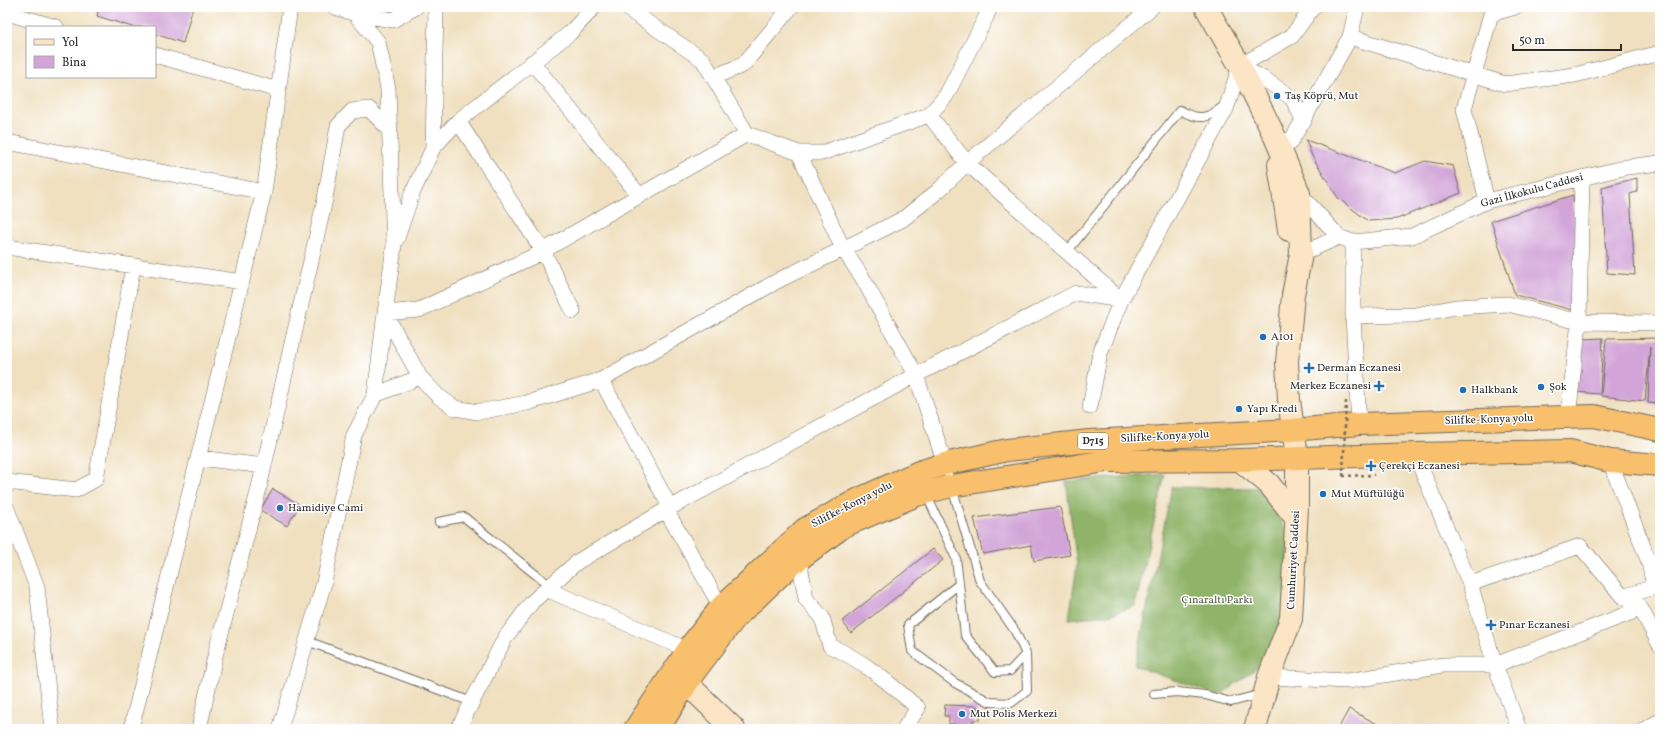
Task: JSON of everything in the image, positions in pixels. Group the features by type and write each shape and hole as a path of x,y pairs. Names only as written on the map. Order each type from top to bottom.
{"highway":[{"name":"Silifke-Konya yolu","path":"635,729 736,617 799,559 844,526 917,495 922,483 945,464 1007,450 1082,442 1293,430 1359,424 1594,416 1660,430"},
{"name":"Silifke-Konya yolu","path":"658,729 681,677 688,650 721,607 805,529 857,500 922,483 951,486 1106,461 1240,460 1415,454 1570,451 1610,461 1660,465"}],"main road":[{"path":"1206,7 1240,66 1257,84 1275,137 1299,193 1301,254 1293,295"},
{"path":"1275,137 1290,242 1293,295"},
{"name":"Cumhuriyet Caddesi","path":"1255,729 1266,685 1291,619 1296,518 1297,458 1287,362 1293,295"},
{"path":"1240,460 1269,484 1296,518"},
{"path":"681,677 734,729"}],"street":[{"path":"131,729 264,192 290,7"},
{"path":"335,7 355,14 393,20 416,7"},
{"path":"433,148 436,7"},
{"path":"394,246 412,194 433,148 458,121 570,33 594,7"},
{"path":"625,7 703,60 746,134 799,154 822,153 929,115 946,96 986,18 990,7"},
{"path":"713,77 743,65 791,7"},
{"path":"385,313 420,377 438,396 455,408 478,412 527,403 601,380 781,279 903,219 939,190 967,162 1152,7"},
{"path":"1090,407 1100,352 1121,300 1210,141 1228,103 1240,66 1292,36 1313,7"},
{"path":"1275,137 1290,142 1304,121 1350,37 1357,7"},
{"path":"1487,201 1464,109 1492,11 1515,7"},
{"path":"7,13 52,26"},
{"path":"280,729 324,583 354,435 375,395 394,246 388,89 378,42 355,14"},
{"path":"1350,37 1506,84 1575,76 1660,53"},
{"path":"156,55 278,90"},
{"path":"532,62 639,196"},
{"path":"1257,84 1292,98 1304,121"},
{"path":"199,729 216,652 264,466 324,204 338,126 352,111 369,109 390,129"},
{"path":"929,115 967,162 1121,300"},
{"path":"458,121 543,251 573,311"},
{"path":"385,313 419,310 543,251 746,134"},
{"path":"7,142 264,192"},
{"path":"799,154 843,248 862,277 916,375 945,464"},
{"name":"Gazi İlkokulu Caddesi","path":"1301,254 1346,239 1412,236 1487,201 1627,167 1660,163"},
{"path":"1568,417 1579,322 1582,178"},
{"path":"1299,193 1346,239 1353,316 1359,424"},
{"path":"7,247 242,282"},
{"path":"7,482 76,490 96,479 133,266"},
{"path":"458,729 505,638 532,602 577,562 668,509 916,375 1076,293 1121,300"},
{"path":"1353,316 1415,315 1456,307 1508,304 1579,322 1660,323"},
{"path":"375,395 420,377"},
{"path":"601,380 721,607"},
{"path":"1415,454 1470,584 1496,665 1519,729"},
{"path":"199,458 264,466"},
{"path":"1470,584 1580,546 1622,597 1657,586 1610,461"},
{"path":"7,509 37,587 52,729"},
{"path":"799,559 806,599 822,617 830,646 846,653 883,678 918,708 904,729"},
{"path":"548,587 688,650"},
{"path":"1633,594 1660,645"},
{"path":"1266,685 1348,682 1444,665 1496,665 1630,612 1633,594"},
{"path":"1644,729 1660,721"}],"lane":[{"path":"1067,252 1180,110 1191,116 1211,116 1228,103"},
{"path":"945,464 980,581 1015,630 1026,654 1027,691 1011,704 990,702 955,684 912,651 908,625 959,584"},
{"path":"922,483 956,558 966,635 995,672 1010,671 1026,654"},
{"path":"439,522 464,517 548,587"},
{"path":"307,641 472,702"},
{"path":"1154,694 1177,692 1205,695 1231,702 1266,685"}],"path":[{"path":"1346,401 1343,476 1374,476"}],"green space":[{"path":"1165,474 1135,606 1109,615 1069,619 1077,565 1066,481"},
{"name":"Çınaraltı Parkı","path":"1172,487 1260,488 1290,536 1283,615 1265,662 1219,696 1135,666"}],"building":[{"path":"99,7 193,7 183,43 156,34 156,26 129,26 97,16"},
{"path":"1306,140 1395,173 1425,161 1453,166 1461,193 1397,219 1368,221 1338,198 1312,156"},
{"path":"1637,178 1637,192 1630,194 1635,275 1607,273 1602,187"},
{"path":"1573,195 1577,257 1573,310 1515,295 1491,221"},
{"path":"1603,338 1600,394 1575,392 1582,339"},
{"path":"1660,338 1660,404 1648,403 1650,347 1645,401 1601,396 1606,339"},
{"name":"Hamidiye Cami","path":"273,489 300,505 287,526 260,510"},
{"path":"1060,507 1070,555 1034,561 1031,545 983,554 974,518"},
{"path":"933,549 943,560 851,633 842,621"},
{"name":"Mut Polis Merkezi","path":"945,705 977,706 977,713 980,713 980,720 973,720 972,726 954,726 954,724 949,724 949,716 944,716"},
{"path":"1349,709 1379,725 1377,729 1338,729"}],"place":[{"name":"Taş Köprü, Mut","path":"1277,96"},
{"name":"A101","path":"1263,337"},
{"name":"Derman Eczanesi","path":"1309,368"},
{"name":"Merkez Eczanesi","path":"1379,386"},
{"name":"Şok","path":"1541,387"},
{"name":"Halkbank","path":"1463,390"},
{"name":"Yapı Kredi","path":"1239,409"},
{"name":"Çerekçi Eczanesi","path":"1371,466"},
{"name":"Mut Müftülüğü","path":"1323,494"},
{"name":"Hamidiye Cami","path":"280,508"},
{"name":"Pınar Eczanesi","path":"1491,625"},
{"name":"Mut Polis Merkezi","path":"962,714"}]}
